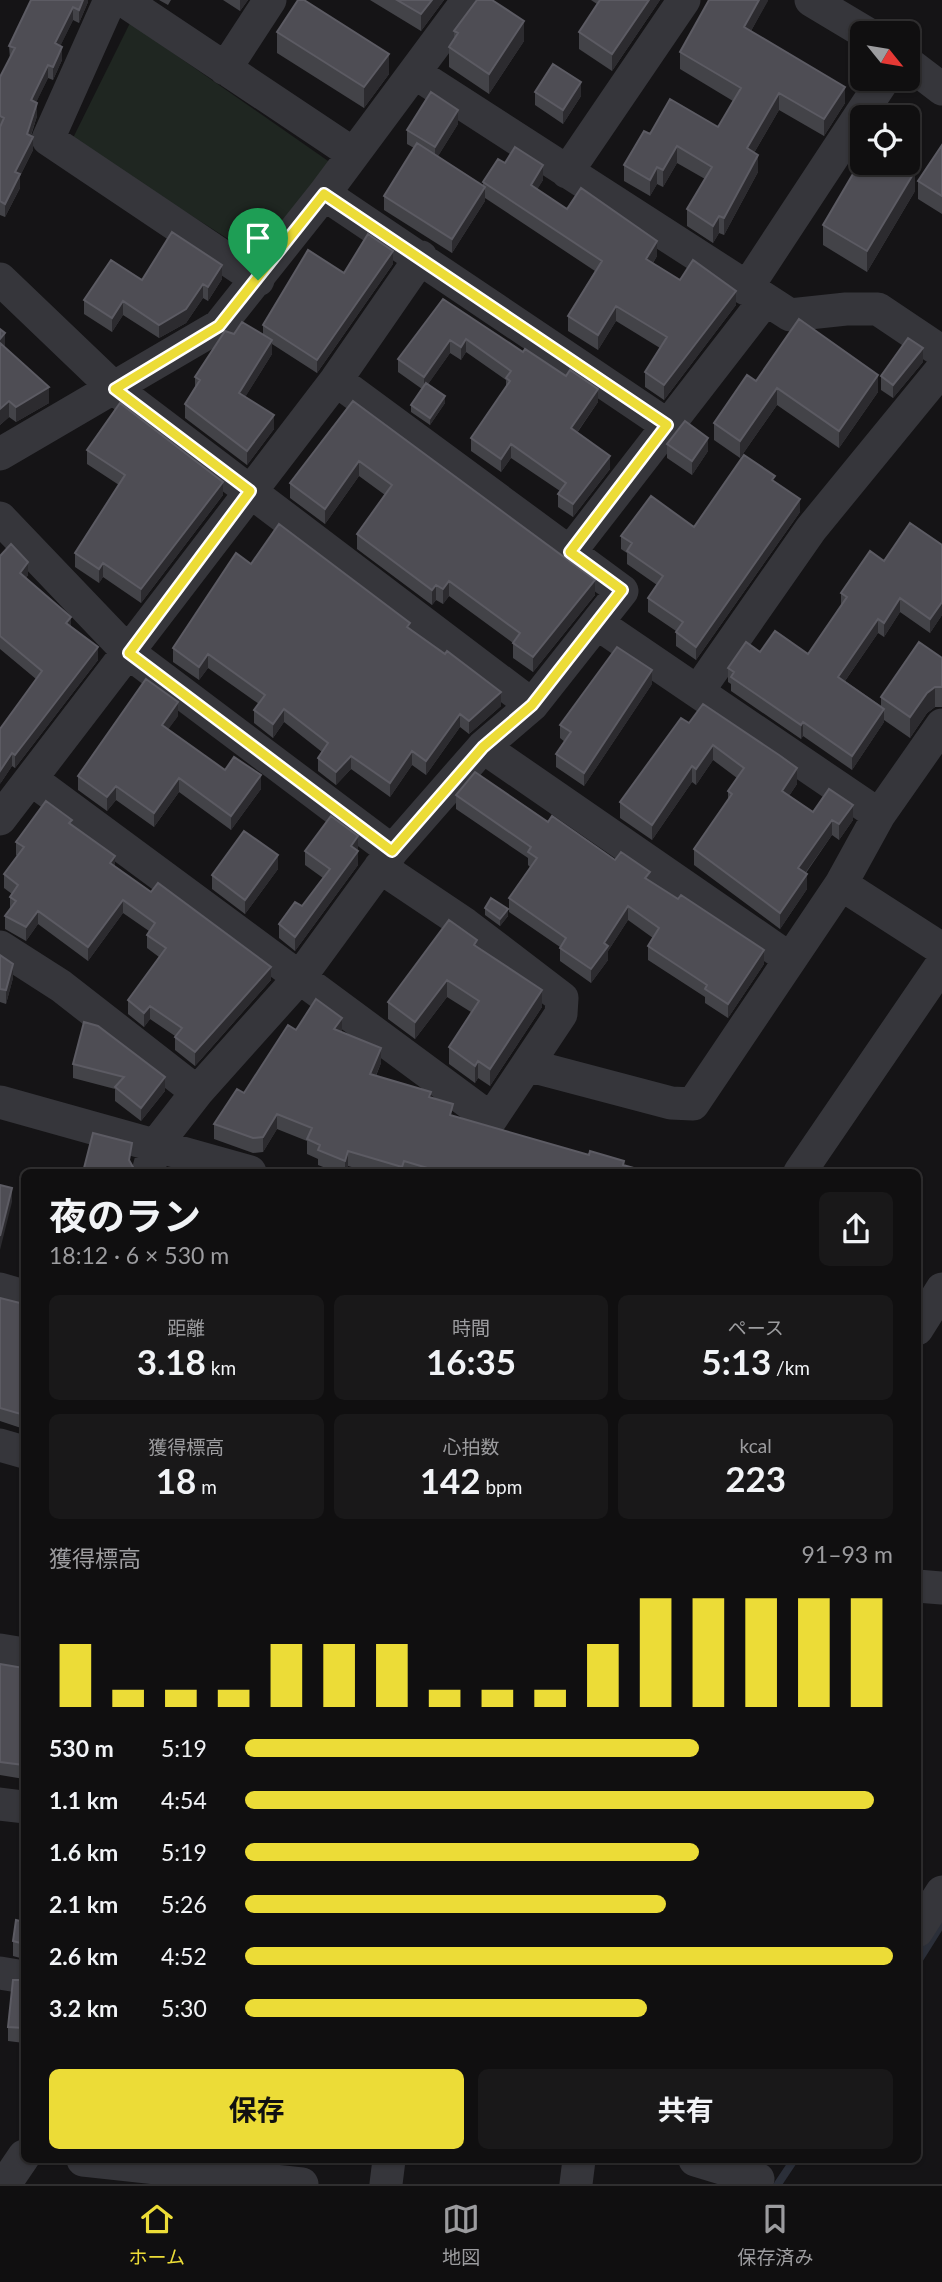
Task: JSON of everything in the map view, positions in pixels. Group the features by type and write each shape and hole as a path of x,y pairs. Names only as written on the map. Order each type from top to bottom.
{"street":[{"path":"110,0 48,139 258,280"},
{"path":"123,0 352,153"},
{"path":"225,69 270,0"},
{"path":"0,454 219,326 324,194 468,0"},
{"path":"567,172 684,0"},
{"path":"811,0 850,23"},
{"path":"920,72 942,89"},
{"path":"415,73 755,295 790,315 846,309 878,309 942,352"},
{"path":"570,552 667,425 755,295 877,91"},
{"path":"324,194 667,425"},
{"path":"0,819 336,380 421,257"},
{"path":"0,279 115,389 532,705"},
{"path":"698,691 811,529 942,369"},
{"path":"152,1159 197,1092 300,977 386,859 483,747 532,705 622,590 336,380"},
{"path":"0,518 129,653 562,998 561,1014 491,1119 31,779"},
{"path":"598,624 879,815"},
{"path":"527,1065 671,1103 693,1104 841,884 879,815 942,725"},
{"path":"483,747 790,959"},
{"path":"841,884 942,949"},
{"path":"0,947 61,986 197,1092"},
{"path":"802,1169 942,964"},
{"path":"0,1102 152,1159 227,1169"},
{"path":"0,1289 21,1295"},
{"path":"921,1323 942,1289"},
{"path":"0,1445 21,1450"},
{"path":"921,1586 942,1588"},
{"path":"0,1650 21,1654"},
{"path":"921,1925 942,1892"},
{"path":"0,1973 21,1976"},
{"path":"0,2150 21,2154"},
{"path":"5,2184 21,2159"},
{"path":"112,2163 302,2184"},
{"path":"386,2184 389,2163"},
{"path":"576,2184 579,2163"},
{"path":"709,2163 761,2174"}],"shaded area":[{"path":"130,23 331,163 255,256 72,140"}],"building":[{"path":"31,0 83,0 79,10 73,7 55,43 62,47 53,67 48,65 31,100 37,103 27,134 33,137 15,172 20,174 5,204 0,201 0,127 4,118 0,116 0,77 15,48 9,46"},
{"path":"298,0 304,0 389,54 364,87 277,32"},
{"path":"397,0 432,0 421,14"},
{"path":"477,0 492,0 524,21 489,74 449,47 458,33 454,31"},
{"path":"600,0 649,0 612,54 579,32"},
{"path":"709,0 759,0 744,27 845,87 824,119 779,93 747,148 758,155 724,218 719,216 713,226 687,209 712,167 677,146 663,170 657,167 650,180 624,165 644,131 650,134 670,99 718,127 741,88 680,52"},
{"path":"553,64 581,82 563,110 535,92"},
{"path":"431,92 458,110 435,147 407,130"},
{"path":"417,143 485,187 452,239 384,196"},
{"path":"942,145 942,196 918,181"},
{"path":"515,147 543,165 531,185 567,209 581,188 657,241 646,259 680,280 693,260 736,291 664,385 645,372 667,337 616,306 598,335 568,316 602,261 483,182 498,159 505,163"},
{"path":"852,175 913,175 867,251 823,225"},
{"path":"172,232 222,265 208,287 203,284 186,309 159,325 123,301 112,318 84,300 111,260 142,280"},
{"path":"368,234 393,251 317,360 263,325 308,250 344,273"},
{"path":"443,299 523,352 525,349 566,376 570,370 598,389 571,428 610,456 573,504 558,494 566,483 511,444 501,459 471,438 510,381 506,378 511,371 466,339 461,347 450,340 424,377 398,359"},
{"path":"799,319 878,375 839,431 777,388 740,441 714,423 747,375 756,381"},
{"path":"242,322 272,340 239,393 274,415 247,451 185,404 200,380 195,377 225,331 234,334"},
{"path":"908,338 923,348 893,385 881,376"},
{"path":"0,343 49,387 16,407 9,401 0,409"},
{"path":"426,383 445,396 430,418 411,405"},
{"path":"353,401 595,580 533,657 513,643 520,633 449,581 443,589 436,585 432,590 357,534 392,485 359,461 325,509 290,483"},
{"path":"120,403 223,482 141,589 103,563 99,569 75,553 125,475 87,450"},
{"path":"685,421 708,438 692,461 667,444"},
{"path":"744,455 775,476 772,480 800,499 696,647 676,632 683,622 648,598 663,576 627,551 632,543 621,536 651,496 694,527"},
{"path":"910,523 942,545 942,602 930,619 900,598 884,623 878,619 838,677 884,709 852,756 731,677 734,672 728,668 746,642 760,652 775,631 808,654 847,597 841,593 870,551 884,561"},
{"path":"279,524 410,623 407,627 445,654 447,651 501,692 469,721 460,714 426,761 412,751 390,783 351,756 336,772 318,758 328,743 284,709 273,724 254,710 265,695 208,654 199,667 173,648 236,553 251,564"},
{"path":"11,544 28,562 20,573 71,617 66,623 98,647 0,771 0,729 42,671 0,636 0,556"},
{"path":"919,642 942,658 942,687 935,687 927,693 910,717 881,697"},
{"path":"617,647 652,670 584,773 556,754 571,732 560,725"},
{"path":"146,679 178,702 162,725 225,770 234,757 261,775 231,816 179,778 154,813 116,786 107,797 78,776"},
{"path":"703,704 797,768 782,791 813,812 829,789 853,805 839,824 832,820 798,868 807,874 780,913 694,849 732,794 728,791 744,768 713,745 696,769 692,766 652,825 620,802 681,718 689,723"},
{"path":"475,772 548,822 552,816 615,860 621,852 650,872 645,878 678,899 681,895 764,950 728,1004 705,989 707,985 648,946 659,928 628,906 604,943 608,946 591,969 560,948 566,938 509,898 537,858 528,852 531,847 456,795"},
{"path":"46,801 72,820 69,823 115,856 110,863 151,892 158,883 271,967 195,1052 175,1037 182,1028 150,1006 144,1013 128,1000 166,948 147,935 155,923 123,900 88,947 38,911 26,927 5,916 16,901 10,897 18,885 4,874 24,847 16,842"},
{"path":"331,816 358,836 351,846 358,851 295,937 279,924 295,902 302,906 330,869 305,851"},
{"path":"244,831 278,855 245,900 212,875"},
{"path":"491,898 508,909 500,919 485,908"},
{"path":"449,920 477,940 474,945 542,990 490,1069 478,1061 475,1066 449,1047 479,1001 447,980 415,1022 388,1002"},
{"path":"0,955 13,964 6,990 0,989"},
{"path":"316,999 342,1018 334,1029 381,1048 370,1074 431,1092 429,1097 453,1104 450,1115 589,1155 590,1151 624,1161 623,1165 637,1169 431,1169 404,1161 402,1167 348,1151 345,1161 318,1150 320,1145 307,1139 312,1128 277,1114 263,1137 253,1138 214,1124 237,1089 244,1093 288,1025 296,1030"},
{"path":"84,1022 98,1026 165,1077 141,1108 115,1087 124,1077 73,1064"},
{"path":"93,1133 132,1143 129,1160 132,1169 84,1169"},
{"path":"0,1185 12,1188 0,1236"},
{"path":"0,1298 21,1303 21,1414 0,1408"},
{"path":"0,1664 21,1668 21,1765 0,1762"},
{"path":"16,1920 21,1921 21,1943 13,1941"},
{"path":"13,1980 21,1980 21,2028 8,2027"}],"waterway":[{"path":"921,1957 942,1923"},
{"path":"778,2184 792,2163"}],"route":[{"path":"324,194 667,425 570,552 622,590 532,705 483,747 392,851 129,653 250,491 115,389 219,326 258,280 324,194"}]}
